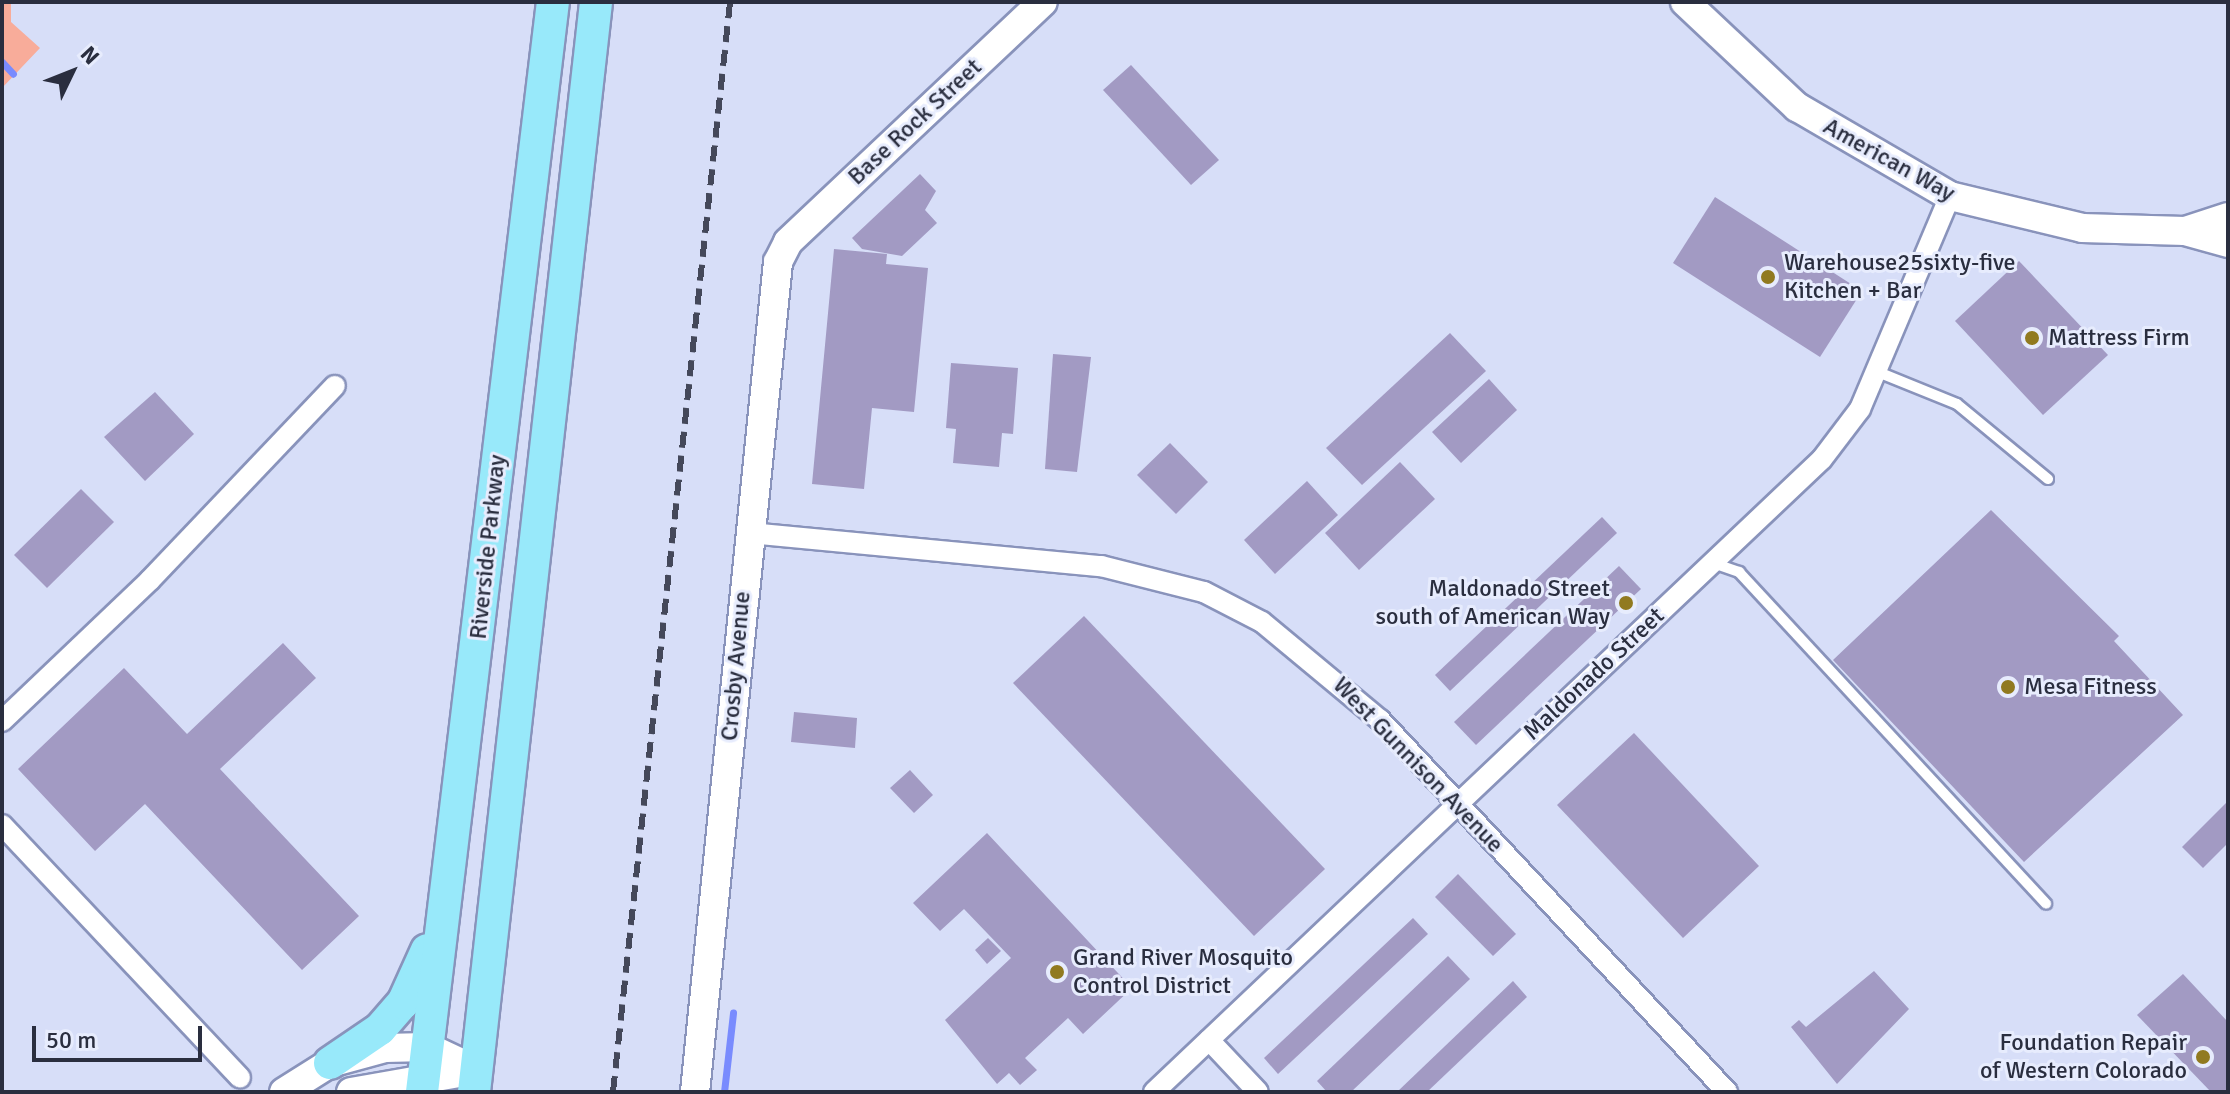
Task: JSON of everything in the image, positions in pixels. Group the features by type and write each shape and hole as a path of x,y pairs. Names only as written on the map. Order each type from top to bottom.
{"main road":[{"name":"Riverside Parkway","path":"423,1087 553,2"},
{"name":"Riverside Parkway","path":"475,1081 596,2"},
{"path":"330,1063 380,1029 403,1003 445,898"}],"street":[{"name":"Base Rock Street","path":"788,242 1043,2"},
{"name":"American Way","path":"1685,2 1797,107 1950,196 2082,228 2185,231 2228,243"},
{"name":"Maldonado Street","path":"1154,1092 1822,459 1878,372 1950,196"},
{"name":"American Way","path":"2185,231 2228,217"},
{"name":"Crosby Avenue","path":"695,1092 772,288 788,242"},
{"path":"2,721 150,580 335,386"},
{"name":"West Gunnison Avenue","path":"749,533 1101,566 1204,592 1262,622 1328,671 1458,803 1727,1092"},
{"path":"2,825 240,1078"},
{"path":"1209,1040 1258,1092"},
{"path":"284,1092 330,1063 385,1048 427,1047 475,1081"},
{"path":"351,1092 475,1081"}],"lane":[{"path":"1878,372 1957,404 2048,479"},
{"path":"1713,563 1739,572 2046,904"}],"shaded area":[{"path":"2,2 11,2 11,22 40,48 2,88"}],"building":[{"path":"1131,65 1219,160 1191,185 1103,90"},
{"path":"920,174 936,191 925,210 937,223 902,256 862,249 852,238"},
{"name":"Warehouse25sixty-five Kitchen + Bar","path":"1715,197 1862,291 1820,357 1673,263"},
{"path":"834,249 887,254 886,264 928,268 914,412 872,408 864,489 812,484"},
{"name":"Mattress Firm","path":"2019,261 2108,355 2043,415 1955,321"},
{"path":"1450,333 1486,371 1362,485 1326,448"},
{"path":"1053,354 1091,357 1077,472 1045,469"},
{"path":"951,363 1018,368 1013,434 1002,433 999,467 953,463 956,429 946,428"},
{"path":"1489,379 1517,410 1461,463 1432,432"},
{"path":"155,392 194,434 145,481 104,437"},
{"path":"1170,443 1208,482 1176,514 1137,475"},
{"path":"1400,462 1435,499 1359,570 1325,533"},
{"path":"1307,481 1338,515 1275,574 1244,540"},
{"path":"81,489 114,522 47,588 14,555"},
{"name":"Mesa Fitness","path":"1991,510 2119,636 2114,641 2183,715 2024,862 1833,660"},
{"path":"1602,517 1617,533 1450,691 1435,675"},
{"path":"1619,566 1641,589 1476,745 1454,722"},
{"path":"1084,616 1325,869 1254,936 1013,683"},
{"path":"283,643 316,678 220,769 359,916 302,970 145,804 95,851 18,769 124,668 187,734"},
{"path":"794,712 857,718 855,748 791,742"},
{"path":"1634,733 1759,866 1683,938 1557,805"},
{"path":"910,770 933,795 914,813 890,788"},
{"path":"2228,801 2228,843 2203,868 2182,847"},
{"name":"Grand River Mosquito Control District","path":"987,833 1132,988 1083,1034 1068,1018 1025,1058 1037,1070 1020,1085 1009,1073 997,1084 945,1020 1011,958 964,909 940,931 913,903"},
{"path":"1458,874 1516,934 1493,956 1435,897"},
{"path":"1413,918 1428,934 1278,1074 1264,1058"},
{"path":"988,938 1001,951 987,964 975,950"},
{"path":"1448,956 1470,979 1351,1092 1327,1092 1317,1081"},
{"path":"1874,971 1909,1009 1837,1084 1791,1027 1799,1020 1806,1027"},
{"name":"Foundation Repair of Western Colorado","path":"2183,974 2228,1022 2228,1092 2211,1092 2137,1015"},
{"path":"1513,981 1527,997 1427,1092 1397,1092"}],"waterway":[{"path":"2,62 13,74"},
{"path":"724,1092 733,1013"}],"railway":[{"path":"613,1092 730,2"}],"place":[{"name":"Warehouse25sixty-five Kitchen + Bar","path":"1768,277"},
{"name":"Mattress Firm","path":"2032,338"},
{"name":"Maldonado Street south of American Way","path":"1626,603"},
{"name":"Mesa Fitness","path":"2008,687"},
{"name":"Grand River Mosquito Control District","path":"1057,972"},
{"name":"Foundation Repair of Western Colorado","path":"2203,1057"}]}
